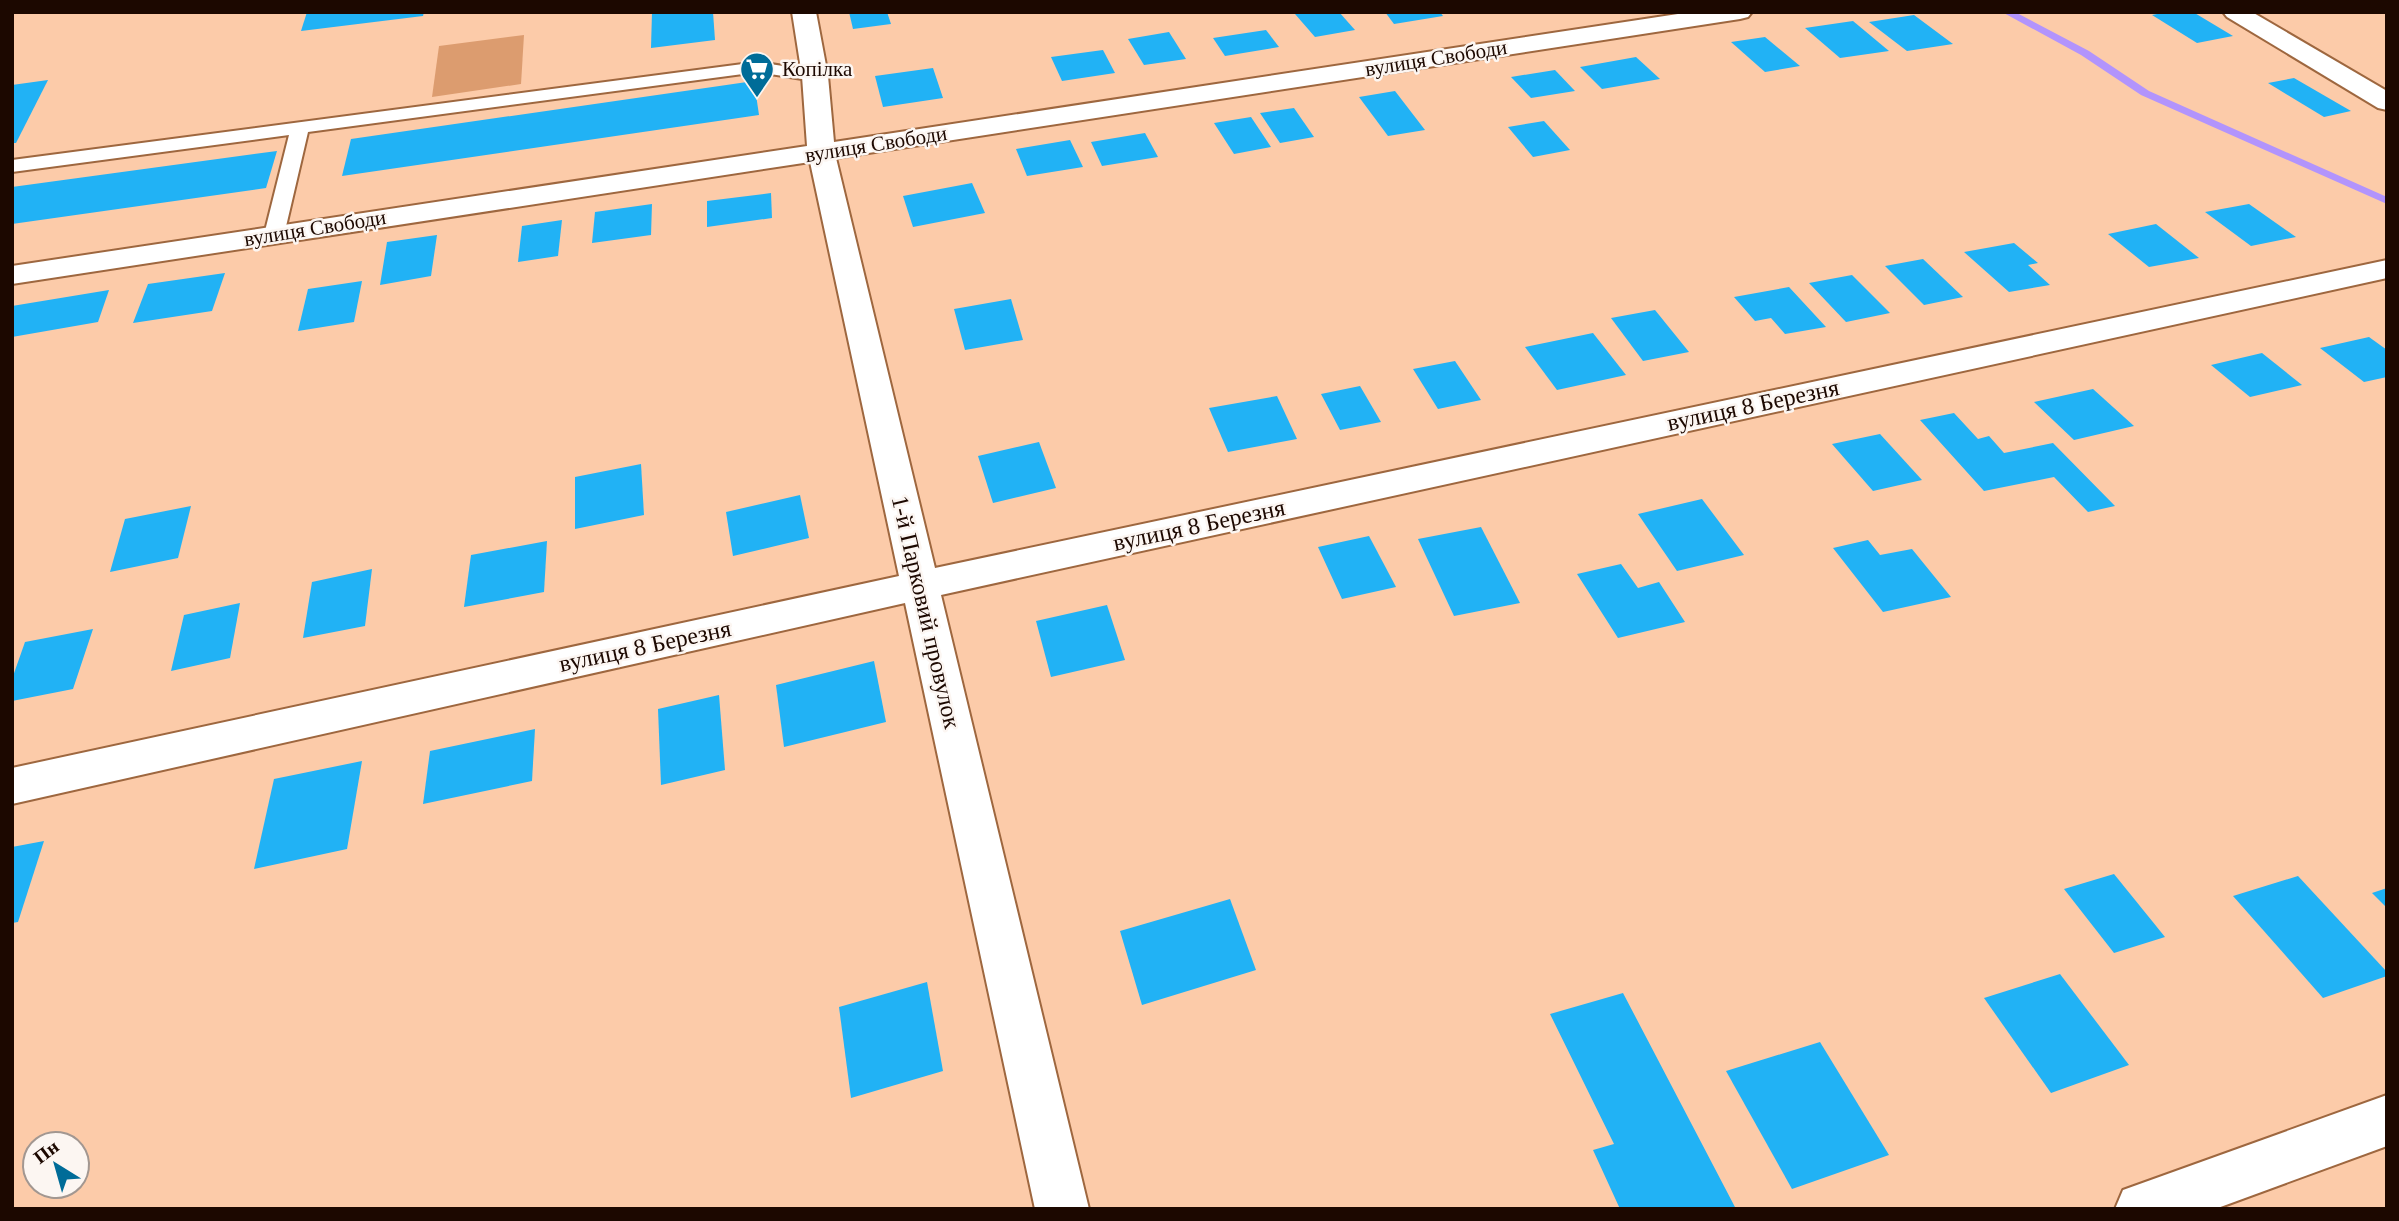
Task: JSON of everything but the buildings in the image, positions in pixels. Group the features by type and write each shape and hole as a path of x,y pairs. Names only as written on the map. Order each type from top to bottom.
{"street":[{"name":"1-й Парковий провулок","path":"804,12 815,76 821,152 1062,1209"},
{"name":"вулиця Свободи","path":"12,275 1740,12"},
{"path":"2235,12 2387,103"},
{"name":"вулиця 8 Березня","path":"12,786 921,585 2387,268"},
{"path":"2142,1209 2387,1120"}],"lane":[{"path":"12,166 758,67 815,76"},
{"path":"274,234 300,128"}],"shaded area":[{"path":"524,35 521,84 432,97 439,46"}],"waterway":[{"path":"2007,12 2085,53 2145,93 2387,201"}],"place":[{"name":"Копілка","path":"757,99"}]}
